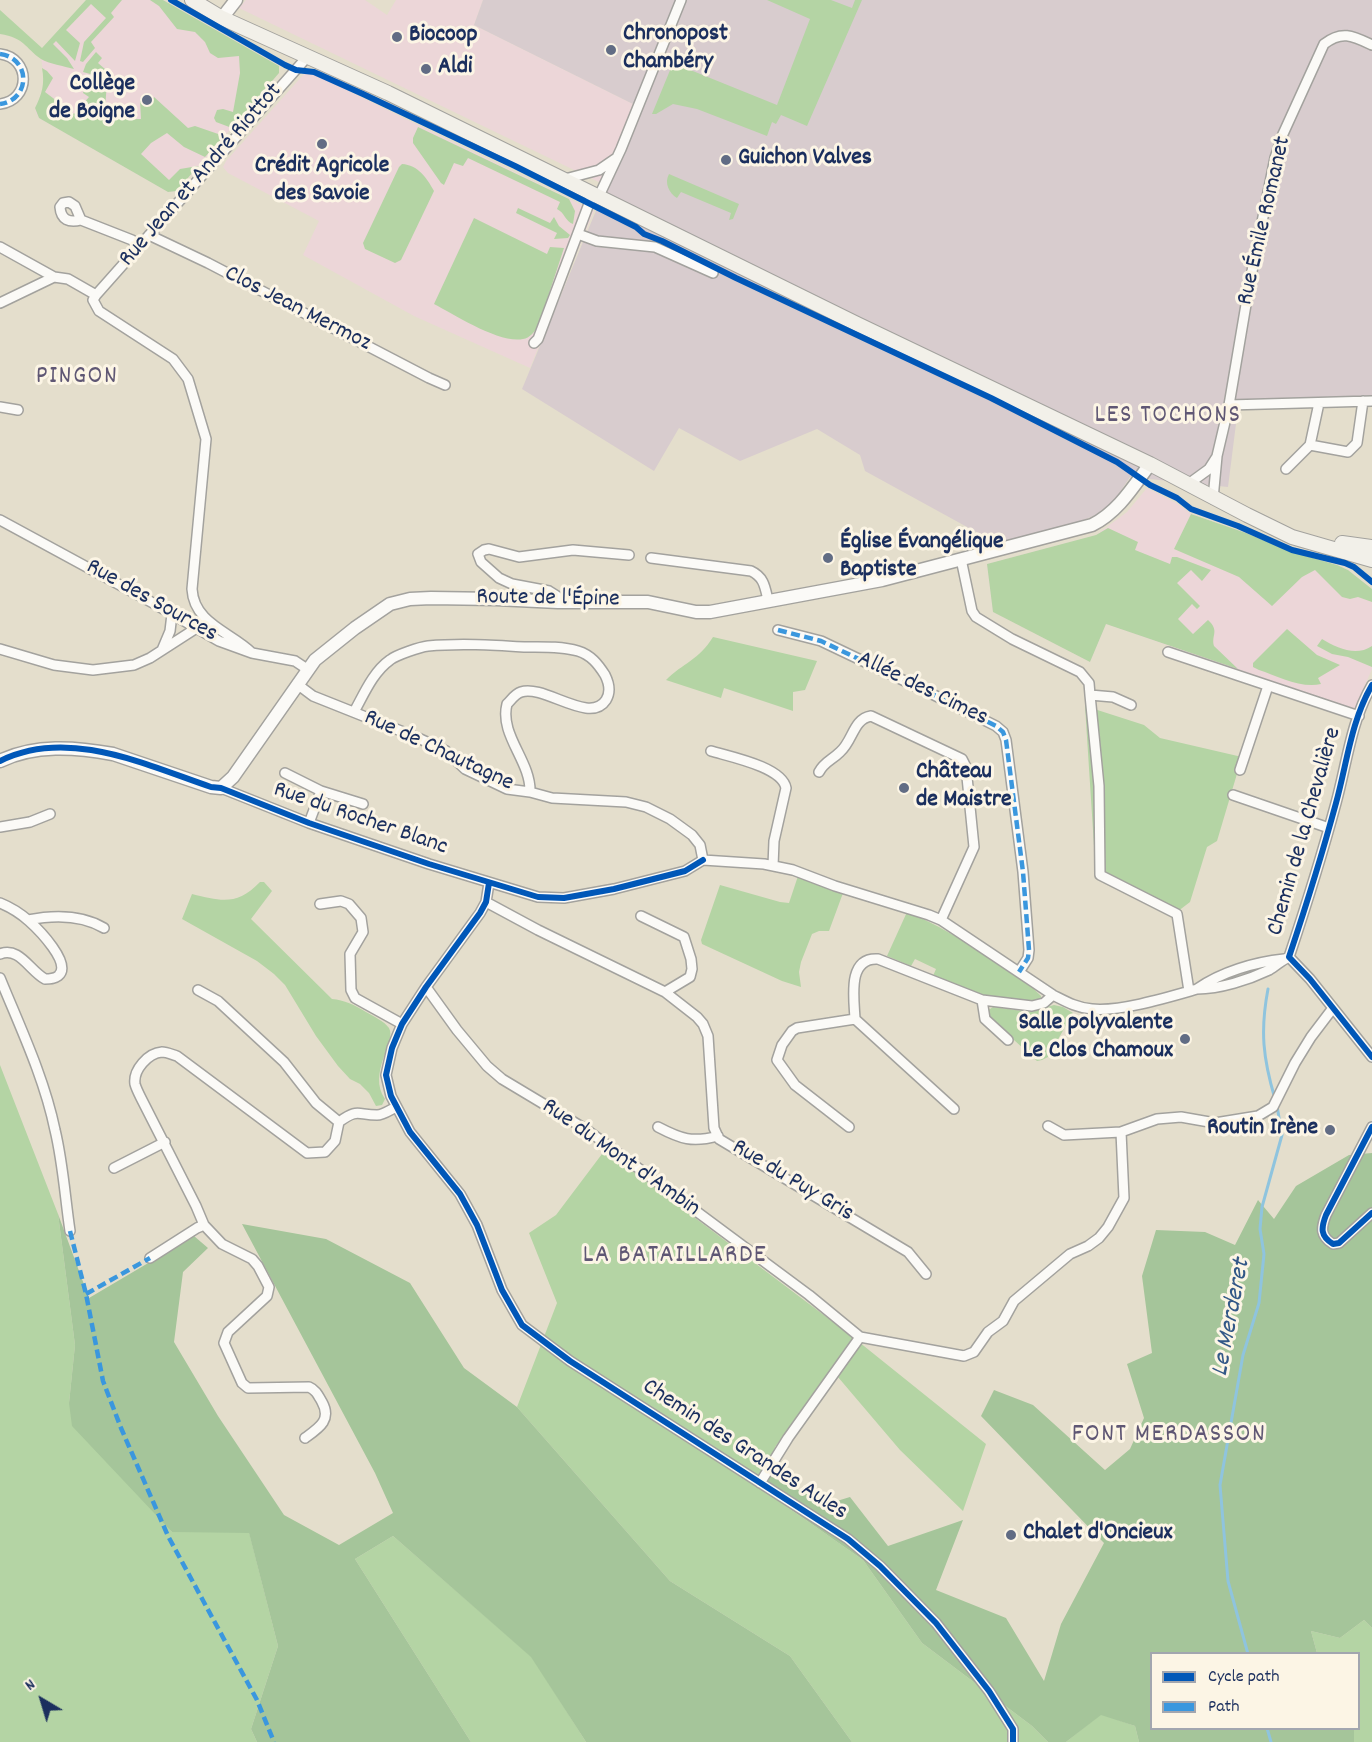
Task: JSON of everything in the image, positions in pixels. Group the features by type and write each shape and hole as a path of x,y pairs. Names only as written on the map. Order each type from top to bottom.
{"main road":[{"path":"192,0 222,18 388,93 857,324 1150,464 1213,499 1292,537 1372,560"},
{"path":"1256,519 1306,534 1372,547"}],"street":[{"path":"222,18 236,0"},
{"path":"534,343 538,339 578,234 617,158 681,0"},
{"name":"Rue Émile Romanet","path":"1213,499 1217,456 1229,405 1259,235 1275,158 1283,134 1324,44 1338,36 1350,34 1372,45"},
{"path":"0,54 14,58 19,64 24,80 18,95 0,104"},
{"name":"Rue Jean et André Riottot","path":"96,295 308,56"},
{"path":"565,179 599,170 617,158"},
{"path":"81,220 132,240 139,247"},
{"path":"578,234 597,241 655,247 712,273"},
{"name":"Clos Jean Mermoz","path":"149,235 208,263 429,378 445,384"},
{"path":"0,247 54,277 68,279 96,295 93,300 99,311 173,359 188,379 206,439 192,589 193,600 205,619 243,644 252,653"},
{"path":"0,303 54,277"},
{"path":"1229,405 1368,401 1357,443 1348,452 1310,445"},
{"path":"1286,470 1310,445 1319,403"},
{"path":"0,407 18,410"},
{"name":"Rue Émile Romanet","path":"1187,485 1209,469 1217,456"},
{"name":"Route de l'Épine","path":"221,788 233,777 307,669 327,649 355,628 385,606 398,601 431,598 558,603 648,602 676,609 703,612 882,580 1076,530 1101,521 1119,506 1150,464"},
{"name":"Rue des Sources","path":"0,520 219,641 252,653 295,660 307,669"},
{"path":"582,551 589,543"},
{"path":"558,603 557,596 549,591 512,584 499,578 481,562 478,554 489,549 519,557 557,551 629,555"},
{"path":"651,558 751,571 763,580 768,600"},
{"path":"961,559 972,611 976,617 1012,639 1080,672 1089,683 1100,786 1100,875 1177,914 1193,990"},
{"path":"162,650 170,631 171,614"},
{"path":"0,649 54,665 93,670 134,665 195,629"},
{"name":"Allée des Cimes","path":"778,630 820,641 986,720 1003,732 1006,740 1023,872 1029,950 1028,958 1019,972"},
{"path":"354,712 370,683 391,659 426,646 471,644 549,648 577,651 588,655 597,663 608,681 608,698 603,704 587,709 532,690 520,692 507,704 505,721 528,775 530,792"},
{"path":"1168,652 1359,716"},
{"name":"Rue de Chautagne","path":"297,684 314,696 446,751 465,769 507,789 552,798 626,802 646,807 670,819 692,835 699,845 703,860"},
{"name":"Chemin de la Chevalière","path":"1287,958 1329,828 1351,734 1372,685"},
{"path":"1240,770 1269,686"},
{"path":"1090,695 1113,697 1131,705"},
{"path":"819,772 826,761 841,752 859,721 871,716 962,759 966,767 974,847 941,920"},
{"path":"0,761 44,748 96,751 112,754 211,787 221,788"},
{"path":"711,751 768,770 777,774 784,781 786,788 774,841 773,866"},
{"path":"285,773 321,791 363,804"},
{"name":"Rue du Rocher Blanc","path":"221,788 309,823 528,895 564,898 614,889 686,871 703,860"},
{"path":"309,823 321,791"},
{"path":"1233,795 1329,828"},
{"path":"0,827 30,822 50,814"},
{"path":"703,860 793,870 941,920 1053,995 1072,1005 1092,1009 1118,1009 1193,990 1246,967 1269,960 1287,958 1303,970 1372,1057"},
{"path":"486,902 489,883"},
{"path":"320,904 341,901 350,904 360,918 363,932 350,954 351,990 355,998 402,1024"},
{"name":"Rue du Puy Gris","path":"486,902 665,992 696,1017 707,1030 714,1128 724,1143 908,1252 926,1274"},
{"name":"Chemin des Grandes Aules","path":"486,902 402,1024 392,1048 386,1075 396,1107 410,1132 460,1194 477,1226 502,1290 522,1325 570,1361 848,1539 880,1566 936,1623 989,1691 1013,1729 1013,1742"},
{"path":"0,903 28,920 63,963 61,974 45,979 14,953 0,954"},
{"path":"28,920 48,916 93,921 105,927"},
{"path":"641,916 677,933 687,941 691,959 690,977 665,992"},
{"path":"538,930 551,926"},
{"path":"954,1109 855,1019 854,980 859,965 870,958 888,962 982,1000 1032,1006 1044,1003 1053,995"},
{"path":"0,978 24,1035 48,1104 55,1131 70,1231"},
{"name":"Rue du Mont d'Ambin","path":"426,987 457,1030 487,1066 502,1079 587,1130 809,1295 860,1337"},
{"path":"198,990 218,1001 284,1062 316,1103 339,1122"},
{"path":"982,1000 985,1019 1008,1040"},
{"path":"1048,1126 1064,1135 1121,1132 1157,1119 1181,1117 1215,1123 1258,1116 1273,1107 1305,1046 1333,1008"},
{"path":"849,1127 795,1085 777,1060 782,1045 797,1028 855,1019"},
{"path":"305,1438 323,1425 326,1417 326,1409 315,1389 309,1387 248,1388 242,1383 224,1343 228,1332 267,1296 268,1287 252,1259 222,1244 204,1225 134,1082 140,1065 150,1057 162,1052 177,1056 307,1153 325,1152 336,1141 339,1122 351,1113 379,1116 396,1107"},
{"path":"658,1127 675,1136 693,1141 718,1136"},
{"path":"1372,1127 1326,1215 1321,1229 1323,1236 1333,1244 1339,1243 1372,1213"},
{"path":"760,1483 788,1438 860,1337 964,1356 974,1352 988,1332 1003,1321 1014,1301 1070,1254 1099,1238 1108,1227 1124,1198 1121,1132"},
{"path":"114,1168 165,1142"},
{"path":"150,1258 204,1225"}],"shaded area":[{"name":"Collège de Boigne","path":"94,0 163,0 279,66 279,73 177,191 168,192 39,118 36,113 35,108 42,93 44,78 41,57"},
{"path":"246,0 365,0 387,15 396,0 483,0 474,25 639,107 605,185 239,8"},
{"path":"483,0 1372,0 1372,403 1238,408 1228,487 1130,477 1114,501 1096,515 1070,525 984,546 978,533 865,471 860,455 817,429 740,461 679,428 654,471 522,389 639,107 474,25"},
{"name":"Crédit Agricole des Savoie","path":"312,73 594,211 530,368 414,316 303,255 319,221 228,173 223,167 304,74"},
{"path":"1147,488 1178,504 1191,514 1292,552 1337,565 1348,570 1372,589 1372,669 1354,710 1106,624 1090,662 993,612 987,564 1096,535 1127,512"}],"green space":[{"path":"86,0 122,0 111,13 114,17 91,42 95,48 83,62 80,61 84,42 106,18 91,4 66,30 80,43 75,61 56,41 53,44 74,69 44,61 15,38 0,34 0,10 42,48"},
{"path":"150,0 163,0 279,66 279,73 232,128 216,122 214,118 217,110 233,112 240,73 239,56 218,58 210,53 205,42 195,32 177,29 159,6"},
{"path":"767,0 831,0 852,8 855,0 862,0 807,126 781,115 776,124 772,122 767,136 697,109 673,104 652,114 673,63 777,105 810,19"},
{"path":"96,52 102,58 98,63 121,83 117,85 107,81 105,110 116,119 141,119 140,100 147,106 154,97 188,128 195,126 224,136 205,157 184,147 167,133 151,143 141,154 169,180 180,169 198,166 177,191 168,192 39,118 35,108 42,89 42,68 53,78 45,92 74,114 89,97 83,93 84,89 72,84 82,78 99,82 106,81 101,77 83,72 86,64"},
{"path":"418,127 569,199 575,211 573,224 557,209 560,202 468,158 463,166 454,163 444,185 413,143"},
{"path":"402,164 417,170 425,177 434,191 401,260 395,263 365,249 363,243"},
{"path":"669,174 739,204 733,219 729,220 731,213 681,192 677,198 668,188"},
{"path":"518,208 550,223 554,217 559,226 570,235 568,238 554,239 557,233 516,213"},
{"path":"474,218 547,254 550,247 564,248 538,327 525,338 513,339 490,333 434,304"},
{"path":"1191,514 1292,552 1348,570 1372,589 1372,602 1358,597 1350,599 1342,597 1315,570 1302,577 1272,606 1239,577 1174,549"},
{"path":"1108,528 1138,542 1135,550 1170,564 1172,557 1177,557 1211,570 1202,581 1191,570 1177,583 1200,606 1197,609 1192,604 1178,619 1193,634 1208,620 1214,627 1214,646 1238,669 1106,624 1090,662 993,612 987,564 1096,535"},
{"path":"1287,629 1317,655 1340,665 1318,678 1321,684 1298,683 1253,667 1253,663"},
{"path":"713,637 817,661 805,690 793,692 793,711 724,688 721,698 666,680 696,656"},
{"path":"1322,639 1340,648 1353,651 1372,646 1372,667 1348,657 1332,654 1317,646"},
{"path":"1085,706 1144,725 1160,738 1242,757 1217,841 1207,847 1190,902 1173,915 1096,877"},
{"path":"798,876 843,893 829,931 812,934 801,962 799,972 801,987 782,981 702,944 701,940 720,885 789,903"},
{"path":"260,882 264,882 272,891 251,919 332,999 358,1007 389,1028 389,1041 379,1079 380,1089 385,1099 382,1105 376,1106 369,1093 360,1084 350,1079 338,1066 316,1036 285,985 274,974 257,961 182,919 192,894 228,900 244,895"},
{"path":"907,912 939,927 989,957 1029,985 1041,996 1041,999 1033,1001 983,995 933,976 936,969 915,959 911,966 887,956"},
{"path":"1054,1005 1073,1013 1048,1057 1037,1061 991,1019 987,1011 993,1007 1031,1012"},
{"path":"0,1065 58,1214 75,1345 69,1403 172,1532 249,1532 278,1646 251,1729 257,1742 0,1742"},
{"path":"605,1150 849,1334 986,1444 963,1511 900,1450 832,1370 775,1447 770,1476 760,1488 863,1560 922,1643 1032,1726 1048,1742 852,1742 790,1656 670,1581 517,1407 557,1303 529,1233 556,1215"},
{"path":"1372,1153 1372,1628 1364,1620 1340,1638 1311,1631 1317,1652 1150,1652 1150,1730 1354,1730 1354,1742 1139,1742 1135,1726 1101,1715 1066,1742 1048,1742 1032,1726 922,1643 863,1560 760,1488 770,1476 827,1504 850,1497 888,1546 963,1520 936,1590 1006,1618 1044,1681 1061,1624 1104,1543 981,1416 994,1390 1033,1405 1105,1470 1130,1449 1144,1418 1127,1364 1152,1353 1142,1276 1156,1230 1205,1232 1235,1245 1258,1200 1274,1219 1296,1186 1349,1155"},
{"path":"58,1214 89,1298 194,1236 208,1248 183,1272 174,1342 218,1416 284,1515 339,1545 393,1513 375,1473 242,1224 326,1239 410,1283 464,1368 517,1407 670,1581 790,1656 852,1742 586,1742 531,1657 393,1536 355,1559 471,1742 257,1742 251,1729 278,1646 249,1533 172,1532 72,1426 69,1403 75,1345"},
{"path":"393,1536 532,1657 586,1742 471,1742 355,1559"},
{"path":"1364,1620 1372,1628 1372,1742 1354,1742 1354,1730 1360,1730 1360,1652 1317,1652 1311,1631 1340,1638"},
{"path":"1101,1714 1135,1726 1139,1742 1066,1742"}],"waterway":[{"name":"Le Merderet","path":"1268,989 1264,1018 1264,1044 1275,1099"},
{"name":"Le Merderet","path":"1247,1652 1228,1581 1220,1485 1243,1355 1259,1303 1264,1254 1260,1229 1262,1207 1282,1135 1277,1106"},
{"name":"Le Merderet","path":"1268,1730 1271,1742"}],"marked path":[{"path":"0,54 10,57 17,63 22,71 23,79 22,87 17,95 10,101 0,104"},
{"path":"778,630 821,641 930,693 996,726 1003,732 1006,740 1023,872 1029,950 1028,958 1019,972"},
{"path":"70,1231 86,1294 103,1381 121,1428 168,1536 257,1700 274,1742"},
{"path":"86,1294 150,1258"}],"cycle path":[{"path":"171,0 285,65 296,70 314,72 363,94 515,166 636,227 644,234 991,398 1117,462 1191,509 1238,526 1292,550 1345,563 1354,567 1372,582"},
{"path":"1372,685 1354,728 1331,822 1289,957 1310,979 1372,1057"},
{"path":"0,761 26,751 53,748 80,748 107,753 211,787 221,788 309,823 429,864 538,897 564,898 614,889 685,871 703,860"},
{"path":"489,883 486,902 480,913 402,1024 392,1048 386,1075 391,1096 410,1132 460,1194 477,1225 502,1290 522,1325 570,1361 848,1539 880,1566 936,1623 989,1691 1013,1729 1013,1742"},
{"path":"1372,1127 1326,1215 1323,1224 1324,1235 1333,1244 1339,1243 1372,1213"}],"place":[{"name":"Biocoop","path":"397,37"},
{"name":"Chronopost Chambéry","path":"611,50"},
{"name":"Aldi","path":"426,69"},
{"name":"Collège de Boigne","path":"147,100"},
{"name":"Crédit Agricole des Savoie","path":"322,144"},
{"name":"Guichon Valves","path":"726,160"},
{"name":"Église Évangélique Baptiste","path":"828,558"},
{"name":"Château de Maistre","path":"904,788"},
{"name":"Salle polyvalente Le Clos Chamoux","path":"1185,1039"},
{"name":"Routin Irène","path":"1330,1130"},
{"name":"Chalet d'Oncieux","path":"1011,1535"}],"district":[{"name":"PINGON","path":"77,378"},
{"name":"LES TOCHONS","path":"1168,417"},
{"name":"LA BATAILLARDE","path":"675,1257"},
{"name":"FONT MERDASSON","path":"1169,1436"}]}
